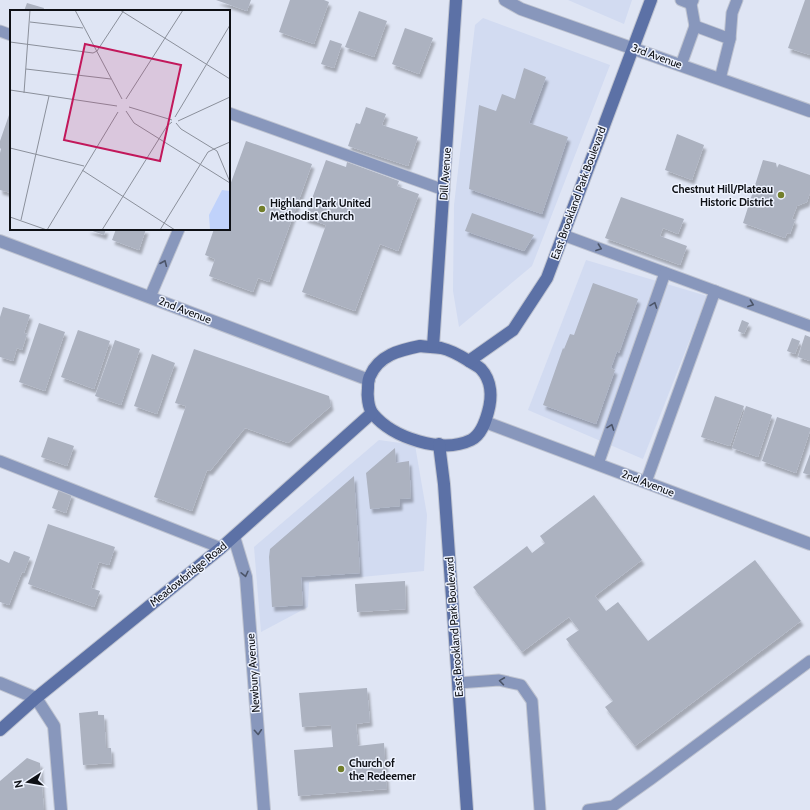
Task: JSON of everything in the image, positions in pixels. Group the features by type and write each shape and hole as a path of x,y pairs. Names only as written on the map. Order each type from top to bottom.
{"main road":[{"name":"Dill Avenue","path":"433,348 456,0"},
{"name":"East Brookland Park Boulevard","path":"469,361 513,330 547,278 651,0"},
{"path":"420,346 443,348 469,361 481,369 489,383 491,401 480,433 472,439 458,444 421,442 399,434 372,413 367,395 369,376 380,361 399,351 420,346"},
{"name":"Meadowbridge Road","path":"0,730 36,698 234,537 372,413"},
{"name":"East Brookland Park Boulevard","path":"439,444 444,484 467,810"}],"street":[{"name":"3rd Avenue","path":"505,0 521,9 810,111"},
{"name":"2nd Avenue","path":"0,240 369,380"},
{"name":"2nd Avenue","path":"485,422 810,544"},
{"name":"Newbury Avenue","path":"234,537 246,577 264,810"},
{"path":"0,683 36,698 54,726 60,810"}],"lane":[{"path":"720,79 730,39 732,13 737,0"},
{"path":"681,65 695,26 688,1"},
{"path":"695,26 730,39"},
{"path":"0,31 10,35"},
{"path":"230,113 444,190"},
{"path":"150,297 178,230"},
{"path":"563,235 810,326"},
{"path":"598,464 665,273"},
{"path":"646,482 715,291"},
{"path":"0,461 221,548"},
{"path":"588,810 613,806 810,661"},
{"path":"458,683 499,680 521,685 532,701 540,810"}],"shaded area":[{"path":"568,0 632,0 624,24"},
{"path":"483,18 610,65 532,266 459,327 453,291 454,205 475,25"},
{"path":"586,260 707,296 643,459 528,410"},
{"path":"379,440 415,445 427,515 424,571 309,582 308,607 261,632 254,547"}],"building":[{"path":"216,0 251,0 247,11"},
{"path":"290,0 324,0 329,2 314,44 279,32"},
{"path":"805,0 810,0 810,55 788,48"},
{"path":"27,3 44,8 43,10 24,10"},
{"path":"359,11 387,21 374,57 345,47"},
{"path":"405,28 433,38 419,74 392,64"},
{"path":"330,40 342,44 334,68 321,64"},
{"path":"524,68 546,77 529,123 568,137 542,214 469,189 479,105 496,111 502,94 515,99"},
{"path":"366,107 386,114 382,125 418,137 408,166 348,146 356,123 360,124"},
{"path":"9,115 10,193 0,190 0,141"},
{"path":"677,134 704,145 692,180 665,170"},
{"name":"Highland Park United Methodist Church","path":"246,141 312,164 269,282 258,278 253,292 209,276 215,259 205,255 214,230 230,230 230,185"},
{"path":"326,160 346,167 347,162 399,181 397,186 419,194 398,251 380,244 355,311 302,292 326,225 305,218"},
{"path":"763,160 776,163 777,168 779,164 810,175 810,193 807,202 797,206 792,219 795,220 790,234 787,233 785,238 743,223"},
{"path":"621,197 684,219 678,234 663,228 660,236 687,246 680,265 605,238"},
{"path":"472,213 534,235 524,251 465,231"},
{"path":"90,230 106,230 104,235"},
{"path":"116,230 146,230 139,250 112,240"},
{"path":"593,283 638,299 619,353 617,351 611,368 615,370 596,424 543,405 563,348 564,349 570,334 574,335"},
{"path":"3,307 30,315 24,333 27,334 22,350 17,348 13,361 0,357 0,317"},
{"path":"742,320 749,323 744,334 738,331"},
{"path":"39,323 65,332 45,391 19,382"},
{"path":"78,330 110,341 94,389 61,377"},
{"path":"805,335 810,337 810,361 798,357"},
{"path":"792,338 800,341 795,354 787,351"},
{"path":"115,340 140,349 121,405 95,396"},
{"path":"194,349 329,396 331,406 288,443 245,428 210,471 207,470 192,511 154,497 186,406 175,403"},
{"path":"152,354 175,363 157,414 134,406"},
{"path":"715,396 744,406 730,446 701,437"},
{"path":"746,406 772,415 758,457 732,448"},
{"path":"777,417 810,428 796,473 762,461"},
{"path":"48,437 74,446 67,466 41,457"},
{"path":"395,448 396,463 409,461 411,498 400,499 400,506 370,509 366,473"},
{"path":"810,454 810,475 803,473"},
{"path":"354,476 360,573 301,577 303,605 272,607 269,557 270,549"},
{"path":"59,489 72,494 66,513 52,508"},
{"path":"594,495 642,560 595,596 606,611 618,602 648,641 755,560 801,621 635,746 605,707 613,701 566,639 579,630 569,617 522,652 473,587 527,546 532,553 545,543 540,536"},
{"path":"48,524 115,547 109,565 99,562 91,588 100,591 94,607 28,584"},
{"path":"14,551 30,557 24,573 22,572 9,605 0,602 0,559 9,563"},
{"path":"405,581 406,609 357,612 355,584"},
{"path":"367,688 370,722 356,724 358,746 384,743 387,789 298,796 294,750 333,747 331,725 302,727 299,693"},
{"path":"98,711 98,715 104,715 106,748 111,748 112,763 83,765 79,713"},
{"path":"27,758 40,763 44,810 0,810 0,781"}],"place":[{"name":"Chestnut Hill/Plateau Historic District","path":"781,195"},
{"name":"Highland Park United Methodist Church","path":"262,209"},
{"name":"Church of the Redeemer","path":"341,769"}]}
